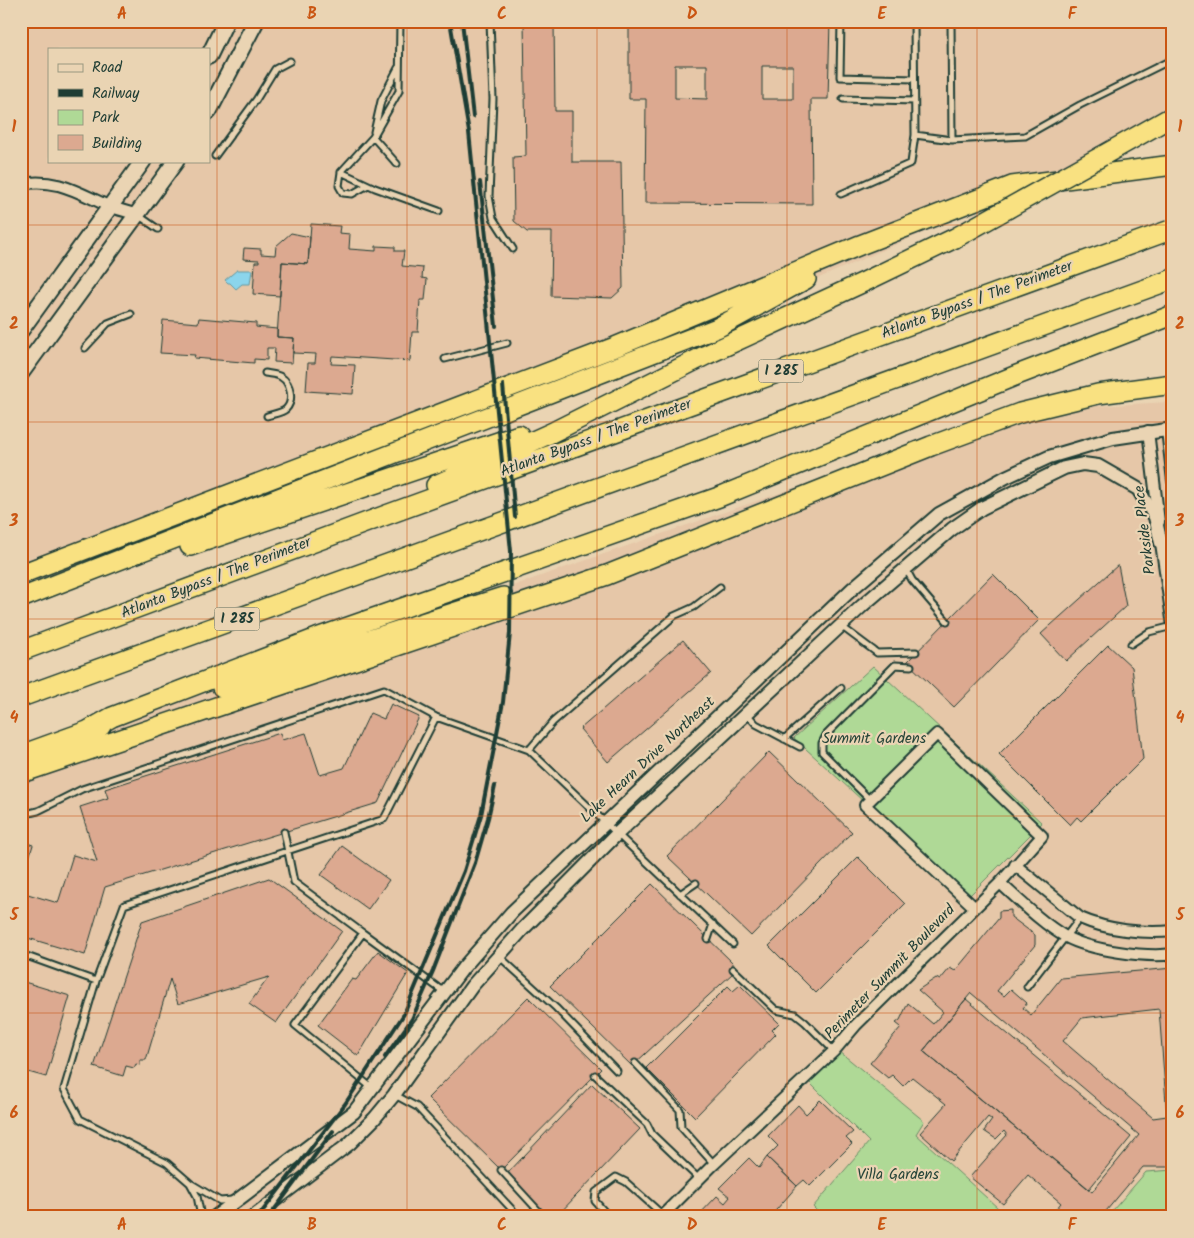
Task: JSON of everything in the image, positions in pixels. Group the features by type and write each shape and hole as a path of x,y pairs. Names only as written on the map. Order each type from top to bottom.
{"highway":[{"path":"389,514 416,494 601,408 706,355 955,238 1173,116"},
{"path":"21,574 614,347 860,245 1012,186 1173,164"},
{"name":"Atlanta Bypass / The Perimeter","path":"21,652 389,514 1173,229"},
{"path":"21,598 717,328 810,276 860,245"},
{"name":"I 285","path":"21,697 1173,279"},
{"path":"89,730 112,717 317,638 719,496 1017,375 1173,315"},
{"path":"21,773 598,578 931,446 1020,413 1098,394 1173,384"},
{"path":"84,575 135,565 601,408"},
{"path":"21,755 89,730 766,513"}],"main road":[{"path":"210,54 226,21"},
{"path":"210,109 256,21"},
{"path":"21,330 142,162"},
{"path":"21,373 175,162"}],"street":[{"path":"21,184 48,182 59,184 74,188 111,207 138,215"},
{"path":"1170,429 1173,481"},
{"name":"Lake Hearn Drive Northeast","path":"215,1217 354,1112 444,992 512,912 852,589 939,514 1006,477 1050,457 1114,438 1148,431 1170,429"},
{"name":"Parkside Place","path":"1148,431 1173,626"},
{"path":"253,1217 350,1144 394,1095 472,986 500,957 522,930 618,833 841,626 952,529 982,508 1064,468 1084,464 1096,465 1138,489 1155,518 1161,543"},
{"name":"Perimeter Summit Boulevard","path":"662,1216 714,1164 834,1051 856,1025 1000,883 1042,836 937,734 870,801"},
{"path":"870,801 866,805 974,907"},
{"path":"1016,865 1080,918 1092,924 1159,932 1173,930"},
{"path":"1000,883 1067,937 1104,948 1133,953 1173,954"}],"lane":[{"path":"368,185 356,193 343,193 339,186 341,172 373,137 399,90 400,21"},
{"path":"490,21 493,99 490,196 494,218 513,249"},
{"path":"841,21 840,76 914,79"},
{"path":"841,194 906,167 911,163 915,135 914,21"},
{"path":"951,21 952,140"},
{"path":"915,135 952,140 1025,136 1173,59"},
{"path":"215,156 256,100 275,69 290,61"},
{"path":"373,137 381,101 399,66"},
{"path":"843,99 914,101"},
{"path":"373,137 397,164"},
{"path":"341,172 368,185 439,211"},
{"path":"138,215 158,229"},
{"path":"85,348 108,323 131,314"},
{"path":"445,359 507,343"},
{"path":"265,373 282,377 288,385 291,394 290,404 285,411 267,416"},
{"path":"905,569 947,621"},
{"path":"529,750 554,722 674,616 694,607 720,587"},
{"path":"841,626 877,653 916,652"},
{"path":"1131,644 1149,632 1173,626"},
{"path":"870,801 822,752 822,743 826,735 895,665 911,666"},
{"path":"784,739 840,688"},
{"path":"21,816 38,811 82,789 384,689 436,717 529,750 733,944"},
{"path":"746,714 756,724 800,747"},
{"path":"238,1199 220,1201 190,1183 167,1163 80,1120 64,1089 96,981 124,906 384,819 436,717"},
{"path":"284,832 294,882 444,992"},
{"path":"680,894 696,883"},
{"path":"1027,987 1080,918"},
{"path":"708,939 713,924"},
{"path":"362,933 295,1025 372,1088"},
{"path":"21,954 96,981"},
{"path":"500,957 556,1008 618,1071"},
{"path":"733,970 776,1010 795,1014 805,1022 834,1051"},
{"path":"635,1063 680,1110 681,1127 714,1164"},
{"path":"595,1075 647,1124 652,1134 699,1179"},
{"path":"394,1095 417,1106 519,1217"},
{"path":"501,1170 544,1217"},
{"path":"609,1217 595,1201 596,1192 616,1177 626,1182 662,1216"},
{"path":"190,1183 197,1196 201,1217"}],"shaded area":[{"path":"21,21 1173,21 1173,110 1147,126 1005,197 695,332 21,592"},
{"path":"1173,403 1173,1217 21,1217 21,757 900,451 1041,409"}],"green space":[{"path":"21,259 28,263 21,298"},
{"name":"Summit Gardens","path":"873,666 1042,823 968,897 794,738"},
{"name":"Villa Gardens","path":"834,1047 924,1121 916,1134 1008,1217 823,1217 813,1207 869,1142 804,1077"},
{"path":"1173,1170 1173,1217 1107,1217 1146,1172"}],"water":[{"path":"237,270 252,270 250,284 242,284 236,289 225,280"}],"building":[{"path":"524,21 554,21 555,111 572,111 572,162 621,162 623,288 612,298 551,296 552,232 527,232 514,221 513,157 526,156"},
{"path":"629,21 830,21 828,99 811,99 812,204 645,203 646,99 629,99","holes":["675,65 707,65 707,99 675,98","762,66 793,66 793,99 762,99"]},
{"path":"311,224 340,226 339,233 350,234 349,249 376,251 376,246 395,247 395,251 404,251 402,266 423,268 422,278 427,279 425,300 420,300 418,332 412,332 410,361 332,356 331,364 355,365 353,394 306,391 308,363 315,363 316,354 293,353 294,338 277,337 282,262 308,264"},
{"path":"291,233 310,237 308,264 282,262 280,296 253,294 255,262 259,262 259,260 243,259 244,248 261,249 261,254 275,255 276,246"},
{"path":"199,318 256,323 256,327 277,329 277,337 294,338 292,363 274,362 275,348 267,348 267,360 254,359 254,363 194,358 195,355 160,353 163,320 198,323"},
{"path":"1118,565 1126,606 1066,661 1041,634"},
{"path":"993,574 1039,620 954,707 907,662"},
{"path":"683,640 711,673 608,762 580,729"},
{"path":"1108,645 1132,667 1143,759 1081,821 1077,817 1070,825 999,754"},
{"path":"391,704 419,717 378,803 105,887 85,955 21,936 21,892 58,903 73,855 97,862 80,807 108,798 105,789 280,733 282,740 306,733 320,775 344,768 370,713 384,719"},
{"path":"769,752 852,832 751,936 667,856"},
{"path":"21,841 33,845 21,883"},
{"path":"342,846 389,880 368,909 321,875"},
{"path":"858,857 905,904 816,993 769,946"},
{"path":"269,878 342,931 276,1023 249,1004 269,977 178,1004 170,979 146,1060 140,1060 140,1065 136,1064 134,1068 126,1066 123,1076 94,1067 142,921"},
{"path":"652,884 733,963 733,973 632,1066 550,986"},
{"path":"1011,910 1011,917 1035,935 1035,945 997,991 1004,996 1011,989 1027,1003 1023,1008 1031,1015 1061,978 1173,968 1173,1167 1143,1167 1101,1217 1049,1217 1061,1203 1028,1175 1003,1204 970,1177 1007,1135 1004,1131 996,1139 984,1131 992,1120 988,1117 951,1161 920,1133 946,1104 912,1077 903,1086 892,1075 888,1078 870,1063 901,1027 896,1023 900,1020 908,1003 933,1024 943,1012 918,990 936,978 940,980 950,968 955,971 999,918 999,911","holes":["971,993 1139,1135 1092,1192 923,1051","1159,1009 1167,1116 1153,1118 1063,1041 1082,1018"]},
{"path":"378,951 408,973 358,1056 318,1025 352,979 356,980"},
{"path":"21,981 70,996 46,1077 21,1070"},
{"path":"740,985 779,1023 772,1030 776,1034 695,1117 646,1068 728,986 733,991"},
{"path":"528,997 601,1069 501,1170 428,1098"},
{"path":"966,999 1131,1137 1089,1189 923,1051"},
{"path":"592,1084 640,1129 556,1217 550,1217 506,1175"},
{"path":"820,1100 853,1132 846,1138 852,1144 810,1186 804,1180 797,1186 767,1157 778,1146 768,1136 798,1105 806,1114"},
{"path":"767,1157 797,1186 770,1217 697,1217 717,1196 725,1203 730,1197 719,1188 749,1158 759,1168"}],"railway":[{"path":"258,1217 345,1104 404,1014 464,871 481,815 503,702 510,633 511,551 469,132 450,21"},
{"path":"462,21 473,117"},
{"path":"480,182 496,326"},
{"path":"503,385 515,517"},
{"path":"385,1057 412,1019 433,971 475,863 495,786"},
{"path":"269,1217 333,1131"}]}
